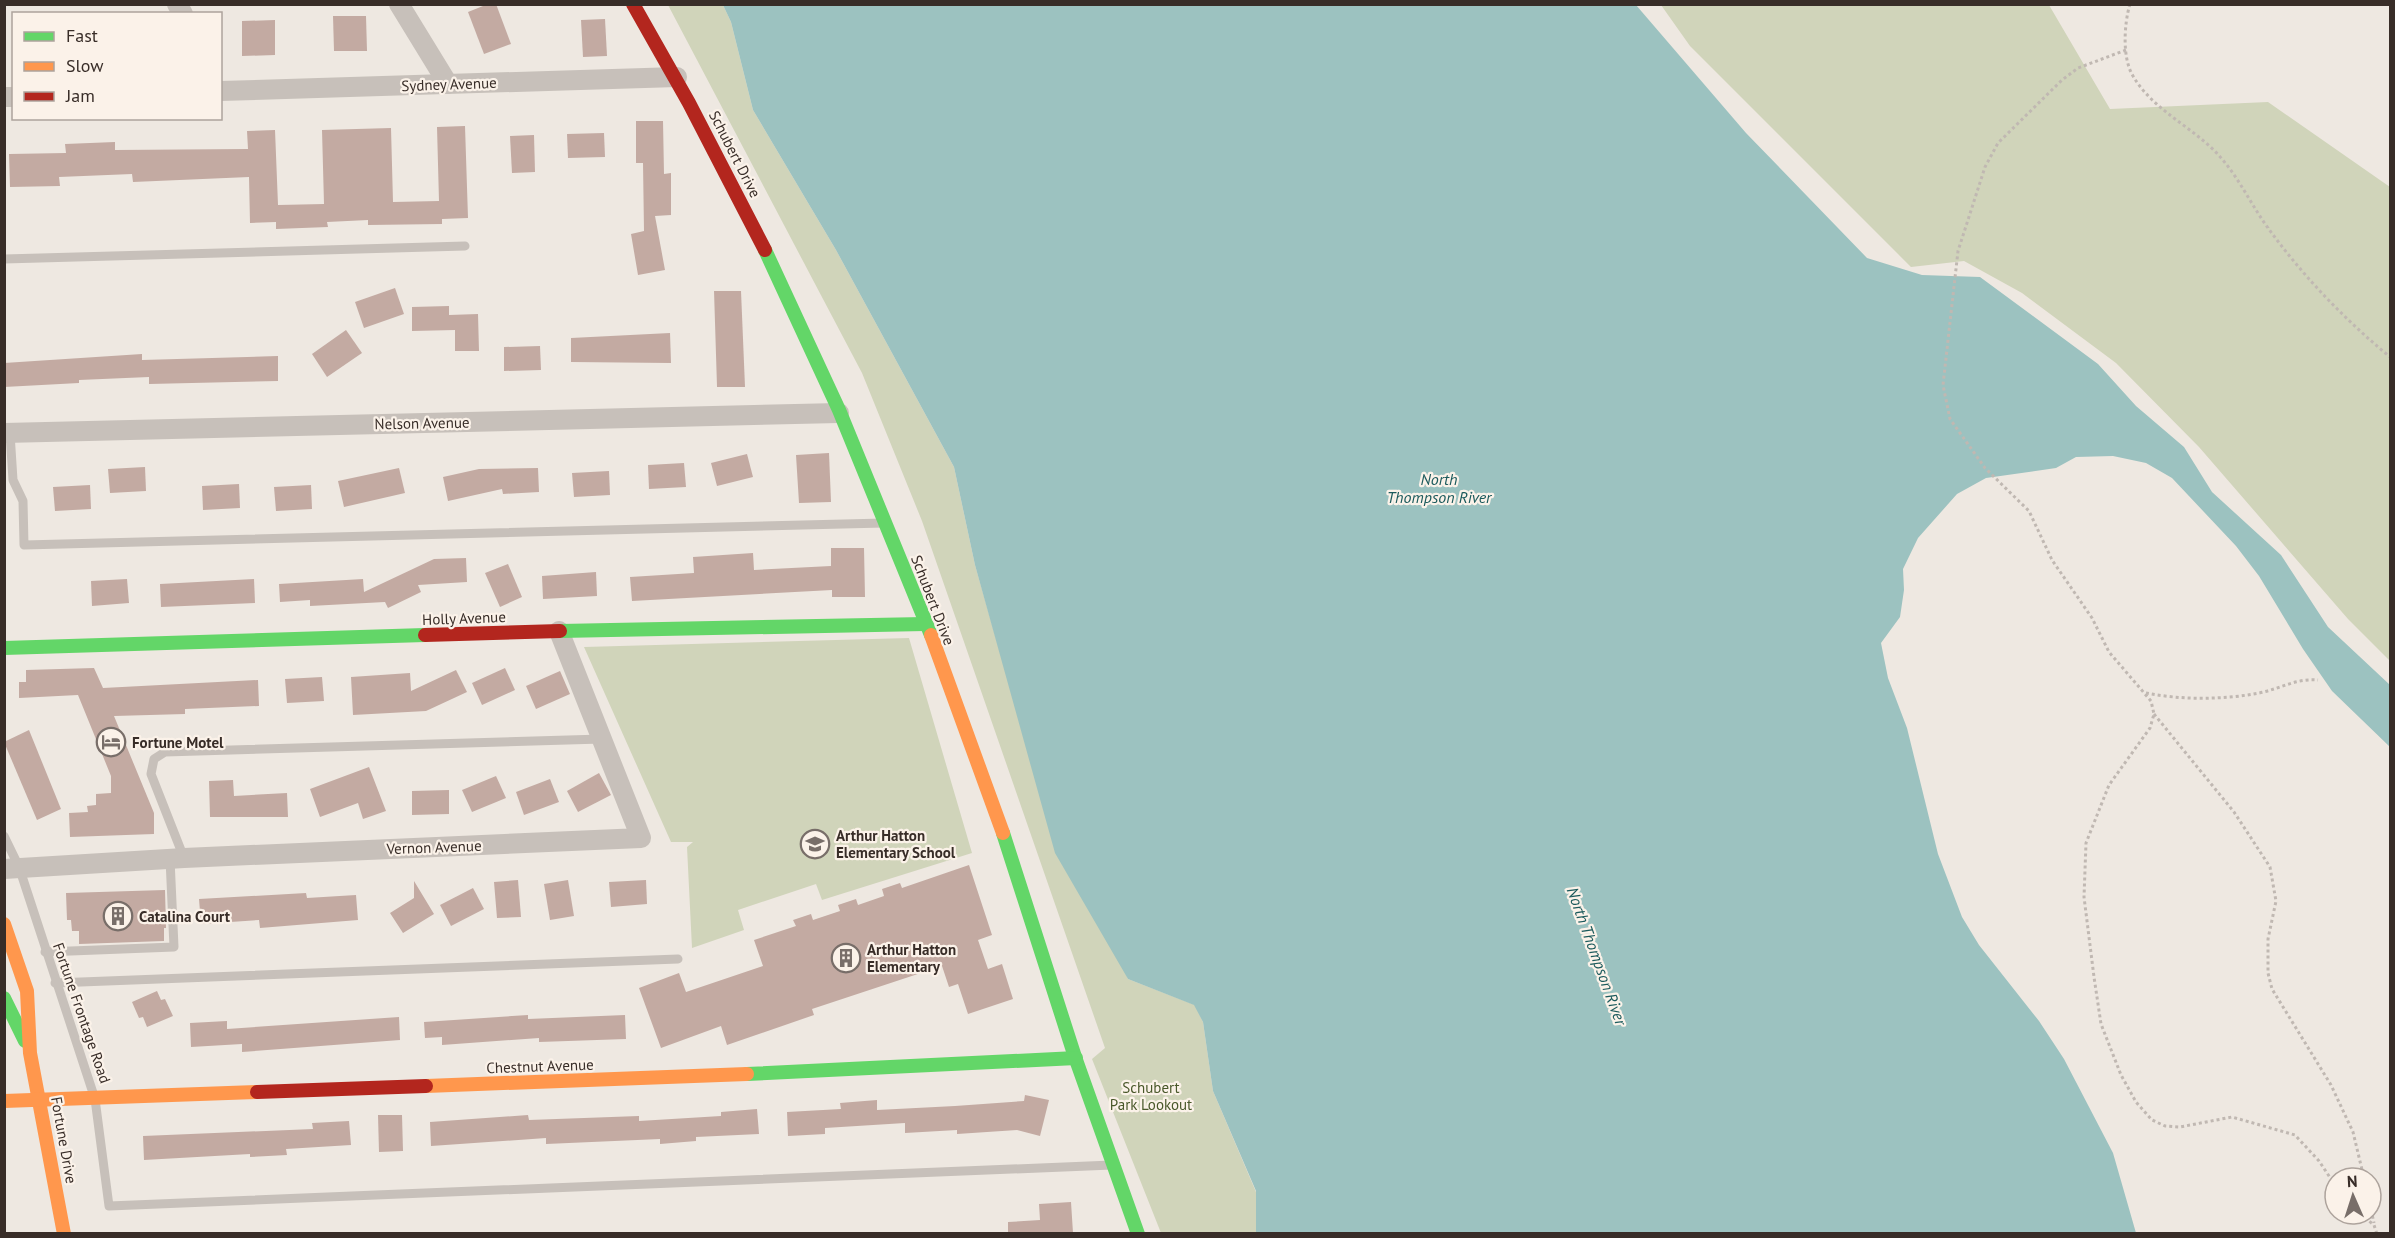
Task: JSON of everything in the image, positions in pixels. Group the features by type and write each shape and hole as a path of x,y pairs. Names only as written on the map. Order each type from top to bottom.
{"street":[{"path":"399,4 448,84"},
{"name":"Schubert Drive","path":"633,4 677,77 773,263 885,523 1003,834 1076,1058 1138,1233"},
{"name":"Sydney Avenue","path":"223,87 448,84 677,77"},
{"name":"Nelson Avenue","path":"7,433 839,412"},
{"name":"Holly Avenue","path":"4,648 559,631 925,624"},
{"name":"Vernon Avenue","path":"11,868 177,858 641,838 559,631"},
{"name":"Fortune Drive","path":"4,924 27,990 30,1053 64,1233"},
{"name":"Fortune Drive","path":"4,998 30,1053"},
{"name":"Chestnut Avenue","path":"4,1101 665,1078 1076,1058"}],"lane":[{"path":"4,260 465,246"},
{"path":"7,433 13,480 23,501 24,545 885,523"},
{"path":"45,952 174,947 177,858 151,774 154,759 165,752 602,740"},
{"name":"Fortune Frontage Road","path":"4,836 11,868 45,952 95,1098 109,1206 1114,1165"},
{"path":"55,983 678,959"}],"path":[{"path":"2129,4 2126,50 2131,74 2147,97 2203,139 2224,161 2268,228 2307,278 2358,330 2391,357"},
{"path":"2126,50 2078,68 2062,80 1998,143 1985,167 1958,251 1943,385 1950,419 1971,451 2030,511 2052,560 2092,618 2109,652 2129,679 2144,693 2154,714 2234,812 2270,867 2276,901 2268,939 2268,973 2272,989 2331,1085 2353,1132 2361,1166"},
{"path":"2144,693 2170,698 2226,696 2259,693 2294,681 2318,680"},
{"path":"2154,714 2150,728 2109,785 2086,843 2084,897 2094,977 2105,1034 2121,1075 2136,1102 2152,1120 2165,1126 2180,1127 2232,1117 2295,1135 2323,1167"}],"green space":[{"name":"Schubert Park Lookout","path":"668,5 723,5 731,22 753,110 836,250 954,467 975,565 999,649 1128,979 1195,1005 1203,1022 1213,1091 1256,1192 1256,1233 1161,1233 1092,1059 1105,1048 922,521 862,373"},
{"path":"1661,5 2049,5 2110,109 2268,102 2390,187 2390,661 2348,619 2199,447 2116,363 2022,293 1964,261 1911,267 1690,46"},
{"path":"909,638 972,853 822,900 816,884 738,910 744,930 692,948 687,847 693,842 671,842 584,647"}],"water":[{"name":"North Thompson River","path":"723,5 1636,5 1746,133 1867,258 1922,275 1980,277 2098,364 2136,406 2184,447 2212,492 2281,555 2328,627 2390,685 2390,747 2332,691 2303,649 2259,576 2236,546 2172,478 2146,463 2113,456 2076,457 2056,468 1986,478 1957,494 1918,538 1903,569 1904,590 1900,617 1881,643 1888,678 1907,728 1938,854 1962,917 1979,945 2039,1021 2064,1059 2113,1153 2136,1233 1256,1233 1256,1191 1213,1091 1203,1022 1194,1005 1128,979 1055,853 975,565 954,467 836,250 753,110 731,22"}],"building":[{"path":"488,4 496,4 511,44 484,54 468,12"},
{"path":"333,16 366,16 367,51 334,51"},
{"path":"605,19 607,56 583,57 581,20"},
{"path":"275,20 275,55 242,56 242,21"},
{"path":"636,121 663,121 664,174 671,173 671,215 655,216 665,270 638,275 631,234 644,231 643,163 636,163"},
{"path":"465,126 468,218 442,219 442,224 368,225 368,220 327,222 328,227 276,229 276,222 250,223 249,177 133,182 132,174 59,177 60,186 10,187 9,154 66,153 65,144 115,142 115,150 248,149 247,131 275,130 278,205 324,204 322,130 391,128 393,202 439,201 437,127"},
{"path":"604,133 605,157 568,158 567,134"},
{"path":"534,135 535,172 512,173 510,136"},
{"path":"395,288 404,314 364,328 355,302"},
{"path":"714,291 741,291 745,387 717,387"},
{"path":"449,306 449,315 478,314 479,351 455,351 455,330 412,331 412,307"},
{"path":"346,330 362,353 327,377 312,354"},
{"path":"670,333 671,363 571,362 571,338"},
{"path":"540,346 541,370 504,371 504,347"},
{"path":"142,354 142,360 278,356 278,381 149,384 149,377 79,380 79,383 4,387 4,363"},
{"path":"829,453 831,502 799,503 796,455"},
{"path":"747,454 753,477 717,486 711,463"},
{"path":"684,463 686,487 649,489 648,465"},
{"path":"145,467 146,491 110,493 108,469"},
{"path":"399,468 405,493 344,507 338,481"},
{"path":"538,468 539,492 503,494 502,489 448,501 443,477 479,469"},
{"path":"609,471 610,495 574,497 572,473"},
{"path":"239,484 240,508 203,510 202,486"},
{"path":"90,485 91,509 55,511 53,487"},
{"path":"311,485 312,509 276,511 274,487"},
{"path":"831,548 864,548 865,597 832,597 832,590 632,601 630,577 694,573 693,557 753,553 754,570 831,566"},
{"path":"466,558 467,582 418,585 421,592 388,608 385,602 310,606 310,600 280,602 279,584 363,579 364,592 434,559"},
{"path":"508,564 522,597 500,607 485,573"},
{"path":"596,572 597,596 543,599 542,576"},
{"path":"127,579 129,603 92,606 91,581"},
{"path":"254,579 255,603 161,607 160,584"},
{"name":"Fortune Motel","path":"94,668 103,688 258,680 259,706 185,709 185,714 114,716 154,813 154,834 70,837 69,813 88,812 87,806 96,805 96,794 111,793 111,776 78,695 19,698 19,682 26,682 26,670"},
{"path":"505,668 515,690 482,705 472,683"},
{"path":"456,670 467,692 426,711 353,715 351,677 410,673 411,691"},
{"path":"560,671 570,694 536,709 526,686"},
{"path":"322,677 324,701 287,703 285,679"},
{"path":"29,730 61,809 37,820 4,742"},
{"path":"369,767 386,811 363,819 358,803 320,817 310,789"},
{"path":"599,773 611,795 578,812 567,791"},
{"path":"496,776 506,798 472,812 462,790"},
{"path":"550,779 559,802 524,815 516,792"},
{"path":"233,780 234,796 287,793 288,817 210,817 209,781"},
{"path":"449,790 449,814 412,815 412,791"},
{"name":"Arthur Hatton Elementary","path":"969,865 992,935 978,940 988,969 1002,964 1013,999 968,1014 958,984 949,987 942,966 812,1009 814,1015 727,1045 721,1026 661,1048 639,988 679,973 686,992 763,966 754,940 796,926 793,920 811,914 813,920 840,911 838,905 856,899 858,905 884,896 882,889 900,883 902,888"},
{"path":"518,880 521,917 497,918 494,882"},
{"path":"568,880 574,916 550,920 544,884"},
{"path":"646,880 647,904 611,907 609,882"},
{"path":"414,881 434,914 403,933 390,913 414,898"},
{"path":"473,888 484,909 451,926 440,905"},
{"name":"Catalina Court","path":"165,890 164,941 79,944 79,931 72,931 71,920 67,920 66,893"},
{"path":"306,893 307,898 356,895 358,920 260,928 259,920 201,924 199,899"},
{"path":"157,991 161,1000 165,999 173,1016 147,1027 143,1017 139,1018 132,1002"},
{"path":"528,1015 528,1019 625,1015 626,1039 539,1042 539,1038 442,1045 442,1037 425,1038 424,1022"},
{"path":"399,1017 400,1040 242,1052 242,1044 191,1047 190,1023 227,1021 227,1029"},
{"path":"1025,1095 1049,1100 1040,1136 1017,1130 957,1134 957,1130 905,1133 905,1123 825,1128 825,1134 788,1136 787,1112 841,1109 840,1103 877,1100 877,1110 955,1106 1024,1101"},
{"path":"757,1109 759,1134 696,1137 696,1141 660,1144 660,1139 546,1144 546,1138 431,1146 430,1122 528,1115 529,1120 639,1116 639,1121 721,1116 721,1112"},
{"path":"378,1115 402,1115 403,1151 379,1152"},
{"path":"349,1121 351,1145 286,1149 287,1155 250,1157 250,1154 144,1160 143,1136 313,1129 312,1123"},
{"path":"1071,1202 1073,1233 1008,1233 1008,1222 1040,1220 1039,1204"}],"traffic: fast":[{"path":"765,250 839,410 931,635"},
{"path":"560,631 925,624"},
{"path":"4,648 425,635"},
{"path":"1003,833 1075,1057 1138,1234"},
{"path":"4,998 25,1041"},
{"path":"747,1074 1076,1058"}],"traffic: slow":[{"path":"931,635 1003,833"},
{"path":"4,924 27,991 30,1053 64,1234"},
{"path":"426,1086 747,1074"},
{"path":"4,1101 257,1092"}],"traffic: jam":[{"path":"633,4 689,103 765,250"},
{"path":"425,635 560,631"},
{"path":"257,1092 426,1086"}],"place":[{"name":"Fortune Motel","path":"111,742"},
{"name":"Arthur Hatton Elementary School","path":"815,844"},
{"name":"Catalina Court","path":"118,916"},
{"name":"Arthur Hatton Elementary","path":"846,958"}]}
